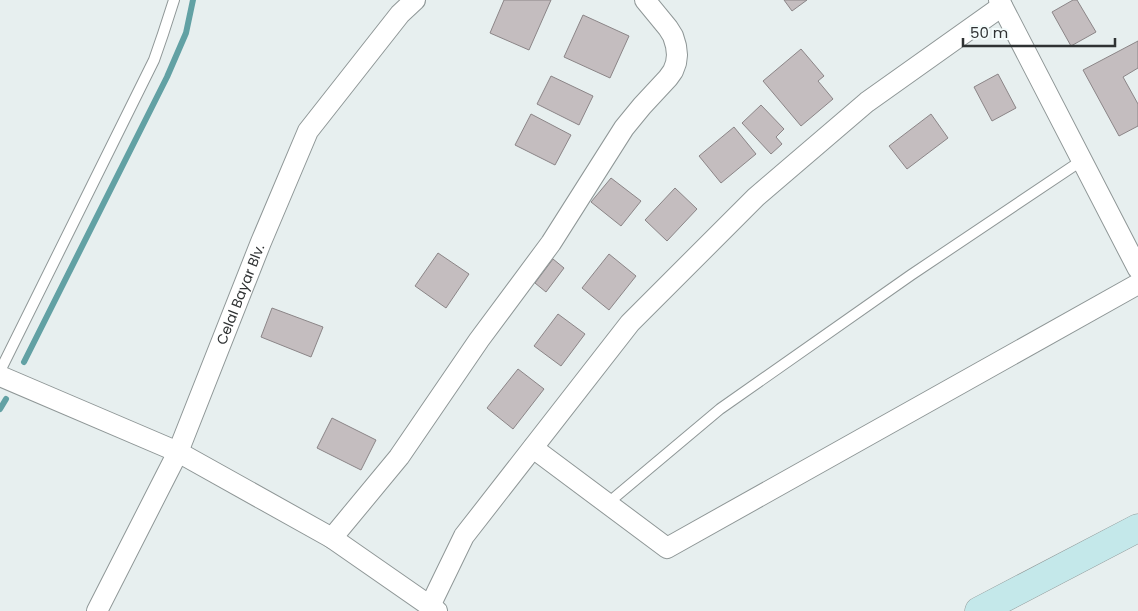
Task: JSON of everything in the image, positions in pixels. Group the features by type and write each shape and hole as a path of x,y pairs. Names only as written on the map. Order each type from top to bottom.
{"main road":[{"path":"979,611 1138,528"}],"street":[{"name":"Celal Bayar Blv.","path":"97,611 178,452 261,242 308,131 402,7 415,0"},
{"path":"332,538 399,457 479,340 552,243 624,128 673,71 677,55 673,36 645,0"},
{"path":"0,376 178,452 332,538 433,609 464,536 630,323 756,197 866,102 1000,3 1138,269"},
{"path":"533,448 667,548 1138,284"}],"lane":[{"path":"0,371 154,60 174,0"},
{"path":"608,504 720,409 911,275 1082,161"}],"building":[{"path":"504,0 551,0 529,50 490,33"},
{"path":"784,0 807,0 792,11"},
{"path":"1073,0 1077,0 1096,32 1071,46 1052,12"},
{"path":"583,15 629,36 610,78 564,57"},
{"path":"1138,41 1138,68 1123,77 1138,104 1138,126 1119,136 1083,70"},
{"path":"801,49 824,76 818,81 833,99 801,126 763,81"},
{"path":"998,74 1016,108 992,121 974,87"},
{"path":"551,76 593,96 579,125 537,104"},
{"path":"761,105 784,129 776,137 782,144 771,154 742,123"},
{"path":"531,114 571,135 555,165 515,145"},
{"path":"931,114 948,138 907,169 889,146"},
{"path":"734,127 756,154 721,183 699,156"},
{"path":"611,178 641,201 621,226 591,202"},
{"path":"675,188 697,209 667,241 645,220"},
{"path":"438,253 469,274 446,308 415,286"},
{"path":"609,254 636,276 609,310 582,288"},
{"path":"553,259 564,268 546,292 535,283"},
{"path":"272,308 323,327 311,357 261,337"},
{"path":"558,314 585,334 561,366 534,346"},
{"path":"518,369 544,389 513,429 487,408"},
{"path":"332,418 376,440 361,470 317,448"}],"waterway":[{"path":"24,362 167,77 186,33 193,0"},
{"path":"0,409 6,399"}]}
